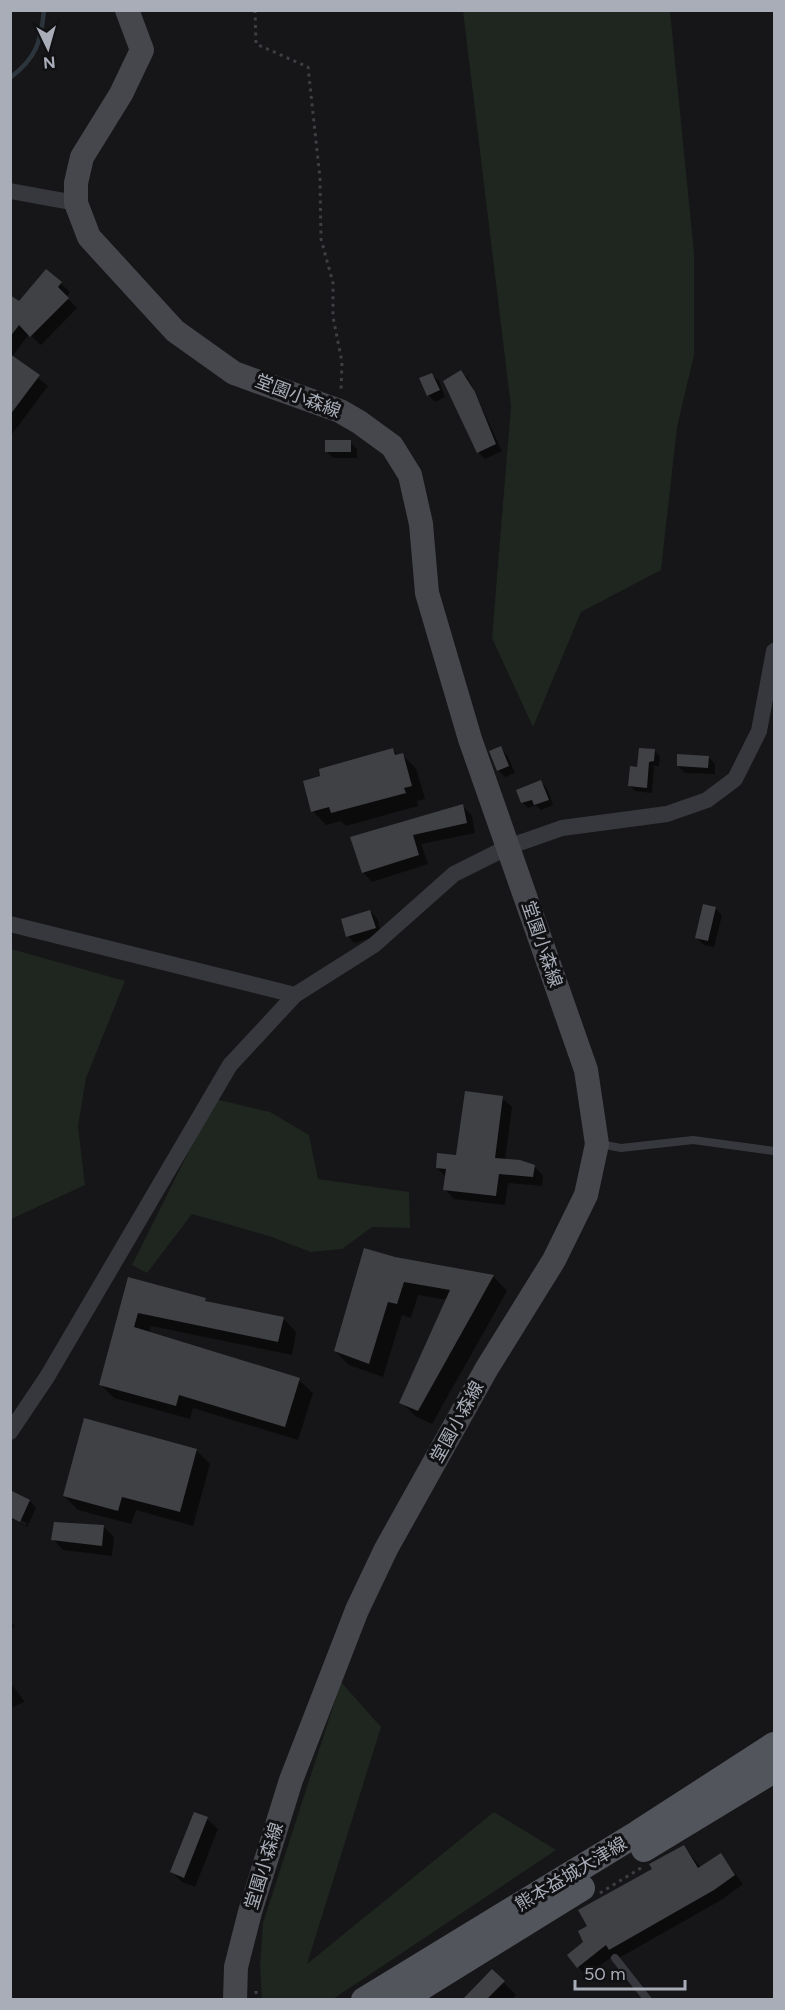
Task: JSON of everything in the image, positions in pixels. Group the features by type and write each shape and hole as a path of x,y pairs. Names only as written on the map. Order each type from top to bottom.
{"main road":[{"name":"堂園小森線","path":"127,10 142,50 121,94 82,157 76,183 76,203 89,237 176,331 234,373 340,411 392,446 410,475 421,524 427,593 470,740 586,1070 597,1144 586,1194 554,1260 482,1377 386,1549 357,1610 291,1780 253,1901 236,1967 235,2000"},
{"name":"熊本益城大津線","path":"364,2000 628,1839 774,1745"},
{"name":"熊本益城大津線","path":"401,2000 774,1770"}],"street":[{"path":"10,191 76,203"},
{"path":"10,1432 47,1377 224,1072 295,995 374,945 454,874 507,847 562,828 667,814 707,800 735,779 759,731 774,651"},
{"path":"10,924 295,995"}],"lane":[{"path":"597,1144 621,1148 693,1140 774,1151"},
{"path":"615,1958 648,2000"}],"path":[{"path":"255,10 256,44 308,68 320,178 321,239 333,284 333,316 342,362 340,411"}],"shaded area":[{"path":"463,11 670,11 694,253 694,355 677,427 661,570 581,612 533,727 492,638 511,407"},
{"path":"11,949 125,981 86,1078 78,1126 85,1185 11,1219"},
{"path":"215,1099 270,1112 309,1135 318,1179 409,1192 410,1228 372,1227 342,1249 311,1252 269,1236 192,1214 147,1273 132,1265"},
{"path":"341,1682 381,1727 307,1964 494,1812 556,1850 333,1999 262,2000 260,1966 263,1923"}],"building":[{"path":"46,269 62,282 58,287 69,298 30,337 19,325 10,337 10,295 19,301"},
{"path":"10,354 40,375 10,415"},
{"path":"461,370 475,392 496,444 477,453 443,381"},
{"path":"432,373 440,390 427,396 419,378"},
{"path":"325,440 351,440 351,452 325,452"},
{"path":"501,746 509,766 497,771 489,751"},
{"path":"393,748 395,755 403,753 412,786 404,788 406,793 331,813 329,807 311,812 303,781 320,776 319,769"},
{"path":"639,748 655,749 654,761 649,762 647,788 628,786 630,766 637,767"},
{"path":"677,754 709,756 708,768 677,766"},
{"path":"541,780 549,800 534,805 532,800 521,803 516,790"},
{"path":"463,804 467,823 413,835 419,855 362,873 350,837"},
{"path":"703,904 716,907 708,941 695,938"},
{"path":"370,910 376,928 346,937 341,919"},
{"path":"465,1091 503,1096 495,1158 520,1160 535,1165 533,1177 499,1174 496,1196 443,1190 446,1169 436,1168 437,1153 456,1155"},
{"path":"364,1248 395,1257 494,1275 418,1411 399,1403 450,1290 404,1282 397,1304 388,1302 369,1364 334,1351"},
{"path":"128,1277 206,1298 205,1301 284,1317 278,1342 138,1313 134,1327 300,1378 285,1427 179,1395 176,1406 99,1385"},
{"path":"84,1418 197,1449 180,1512 122,1497 118,1511 63,1496"},
{"path":"10,1490 30,1500 20,1522 10,1517"},
{"path":"54,1522 104,1525 102,1546 51,1540"},
{"path":"194,1812 208,1817 184,1878 170,1872"},
{"path":"684,1845 698,1868 721,1853 735,1875 714,1890 609,1950 606,1945 577,1968 567,1955 583,1942 578,1931 587,1926 578,1910 652,1869 649,1864"},
{"path":"492,1969 505,1981 486,2000 462,2000"}],"waterway":[{"path":"10,78 26,64 36,49 44,10"}]}
